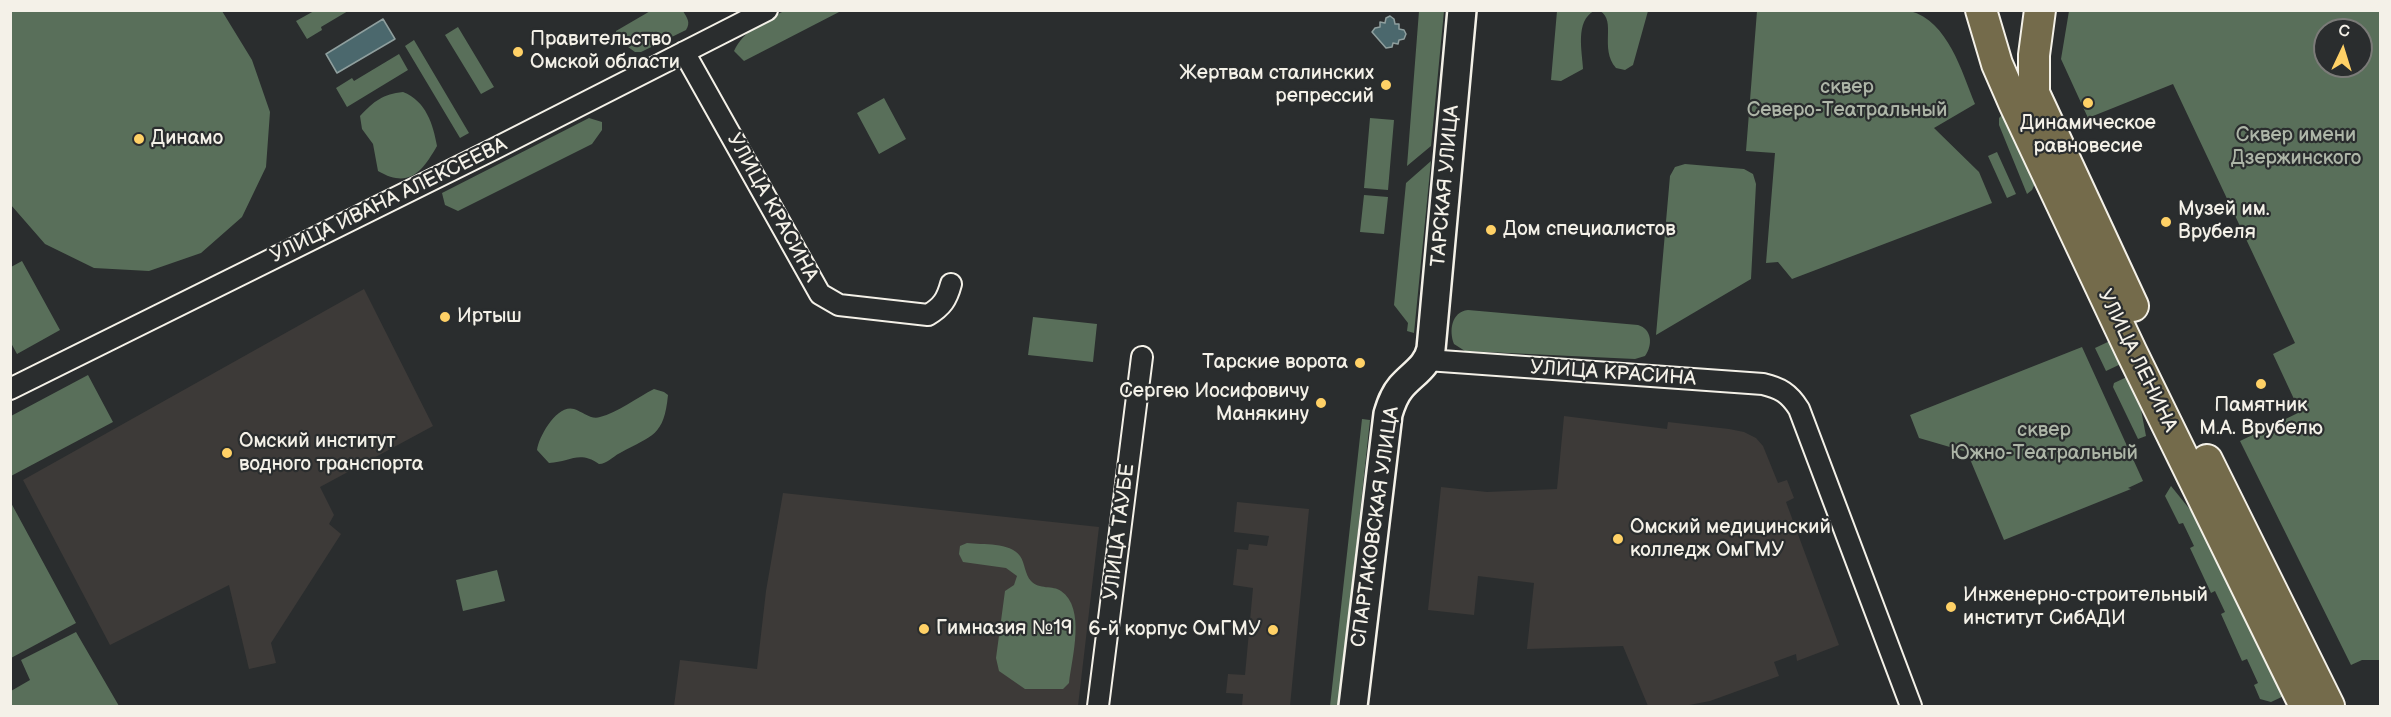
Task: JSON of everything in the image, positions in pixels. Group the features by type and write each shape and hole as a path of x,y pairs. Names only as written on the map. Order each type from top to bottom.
{"main road":[{"name":"УЛИЦА ЛЕНИНА","path":"1981,10 1997,64 2010,93 2132,351 2305,706"},
{"name":"УЛИЦА ЛЕНИНА","path":"2040,10 2034,56 2034,93 2173,390 2329,706"}],"street":[{"name":"УЛИЦА ИВАНА АЛЕКСЕЕВА","path":"10,388 484,154 767,10"},
{"name":"ТАРСКАЯ УЛИЦА","path":"1427,360 1431,344 1462,10"},
{"name":"УЛИЦА КРАСИНА","path":"684,52 820,294 839,305 928,315 941,307 948,296 951,284"},
{"name":"УЛИЦА ТАУБЕ","path":"1098,706 1142,357"},
{"name":"УЛИЦА КРАСИНА","path":"1427,360 1762,384 1777,387 1793,400 1798,409 1911,706"},
{"name":"СПАРТАКОВСКАЯ УЛИЦА","path":"1353,706 1388,414 1393,398 1427,360"}],"shaded area":[{"name":"Омский институт водного транспорта","path":"364,289 433,426 320,487 334,515 329,524 341,534 271,643 276,663 249,669 229,585 110,645 23,480"},
{"name":"Омский медицинский колледж ОмГМУ","path":"1564,416 1667,429 1668,422 1729,429 1744,432 1756,438 1763,446 1778,483 1787,480 1794,498 1786,502 1839,645 1797,661 1796,654 1774,662 1779,676 1710,701 1684,706 1648,706 1623,646 1527,649 1534,583 1478,576 1474,615 1428,610 1441,487 1487,492 1557,489"},
{"name":"Гимназия №19","path":"783,493 1099,527 1078,706 674,706 680,660 757,669 766,591"},
{"name":"6-й корпус ОмГМУ","path":"1237,502 1309,509 1290,706 1242,706 1243,694 1226,693 1228,674 1245,675 1253,588 1233,585 1237,549 1248,550 1249,544 1267,546 1269,536 1234,532"}],"green space":[{"path":"652,10 683,11 688,22 686,30 641,52 635,52 617,39 616,31"},
{"name":"Динамо","path":"10,11 222,11 252,60 270,112 266,167 242,217 201,253 149,271 94,268 45,244 11,205"},
{"path":"314,11 348,11 321,27 322,30 307,39 296,21"},
{"path":"784,11 841,11 744,61 734,51 749,32"},
{"path":"1419,11 1444,11 1431,146 1407,166"},
{"path":"1557,11 1594,11 1584,22 1582,29 1583,69 1561,81 1551,80"},
{"path":"1600,11 1648,11 1633,65 1625,70 1616,68 1611,60 1607,21 1605,15"},
{"name":"сквер Северо-Театральный","path":"1757,11 1910,11 1934,25 1952,49 1975,104 1934,128 1979,172 1992,203 1792,279 1778,262 1766,263 1775,153 1746,151"},
{"name":"Сквер имени Дзержинского","path":"2069,11 2380,11 2380,660 2362,660 2351,665 2240,441 2300,412 2273,354 2295,343 2173,84 2088,118 2061,59"},
{"path":"458,27 494,87 481,94 445,35"},
{"path":"414,40 469,133 460,138 405,46"},
{"path":"399,54 408,70 347,107 336,88 352,78 354,81"},
{"path":"403,92 423,107 431,122 437,146 420,170 406,178 398,178 378,171 373,144 362,129 360,116 379,99"},
{"path":"884,98 906,139 879,154 857,113"},
{"path":"2005,112 2038,177 2032,190 2027,194 1999,125 1999,118"},
{"path":"589,118 602,122 602,130 592,144 458,211 445,205 442,193"},
{"path":"1370,118 1394,120 1388,190 1364,188"},
{"path":"1997,152 2016,194 2007,198 1988,156"},
{"path":"1431,161 1414,333 1407,331 1408,323 1394,305 1406,183"},
{"path":"1685,164 1744,169 1753,174 1756,184 1751,279 1656,335 1670,176 1675,167"},
{"path":"1364,195 1388,197 1384,234 1360,232"},
{"path":"22,261 60,330 17,354 11,343 11,267"},
{"path":"1468,310 1638,325 1646,330 1650,338 1648,352 1645,356 1635,359 1465,351 1454,344 1452,328 1458,314"},
{"path":"1033,317 1097,324 1093,362 1028,355"},
{"path":"2112,340 2123,363 2106,371 2095,348"},
{"name":"сквер Южно-Театральный","path":"2082,347 2143,481 2128,488 2131,489 2004,540 1967,452 1919,438 1910,415"},
{"path":"88,375 113,422 11,476 11,416"},
{"path":"2129,376 2139,399 2146,436 2138,439 2113,387 2114,383"},
{"path":"654,389 668,395 660,427 649,438 607,462 599,464 580,457 549,463 537,450 545,430 561,411 574,409 597,418 607,415"},
{"path":"1362,419 1370,420 1339,706 1330,706"},
{"path":"2171,486 2196,517 2286,695 2271,702 2260,699 2254,685 2258,683 2247,659 2242,661 2221,614 2225,612 2215,591 2211,593 2190,548 2194,546 2183,523 2179,524 2165,496"},
{"path":"10,501 76,623 11,658 10,658"},
{"path":"967,543 1010,548 1020,556 1027,576 1034,584 1058,589 1069,599 1073,609 1076,634 1069,683 1063,689 1025,689 999,671 996,658 1005,591 1014,585 1017,576 1006,568 963,562 959,554 960,546"},
{"path":"497,570 505,601 463,611 456,580"},
{"path":"76,632 119,706 11,706 11,691 30,680 21,660"}],"water":[{"path":"1390,16 1394,19 1395,24 1399,24 1399,29 1404,30 1406,34 1398,44 1393,43 1392,47 1386,48 1372,32 1375,28 1380,27 1380,22 1385,23 1386,18"},
{"path":"383,19 395,39 337,73 326,54"}],"place":[{"name":"Правительство Омской области","path":"518,52"},
{"name":"Жертвам сталинских репрессий","path":"1386,85"},
{"name":"Динамическое равновесие","path":"2088,103"},
{"name":"Динамо","path":"139,139"},
{"name":"Музей им. Врубеля","path":"2166,222"},
{"name":"Дом специалистов","path":"1491,230"},
{"name":"Иртыш","path":"445,317"},
{"name":"Тарские ворота","path":"1360,363"},
{"name":"Памятник М.А. Врубелю","path":"2261,384"},
{"name":"Сергею Иосифовичу Манякину","path":"1321,403"},
{"name":"Омский институт водного транспорта","path":"227,453"},
{"name":"Омский медицинский колледж ОмГМУ","path":"1618,539"},
{"name":"Инженерно-строительный институт СибАДИ","path":"1951,607"},
{"name":"Гимназия №19","path":"924,629"},
{"name":"6-й корпус ОмГМУ","path":"1273,630"}]}
